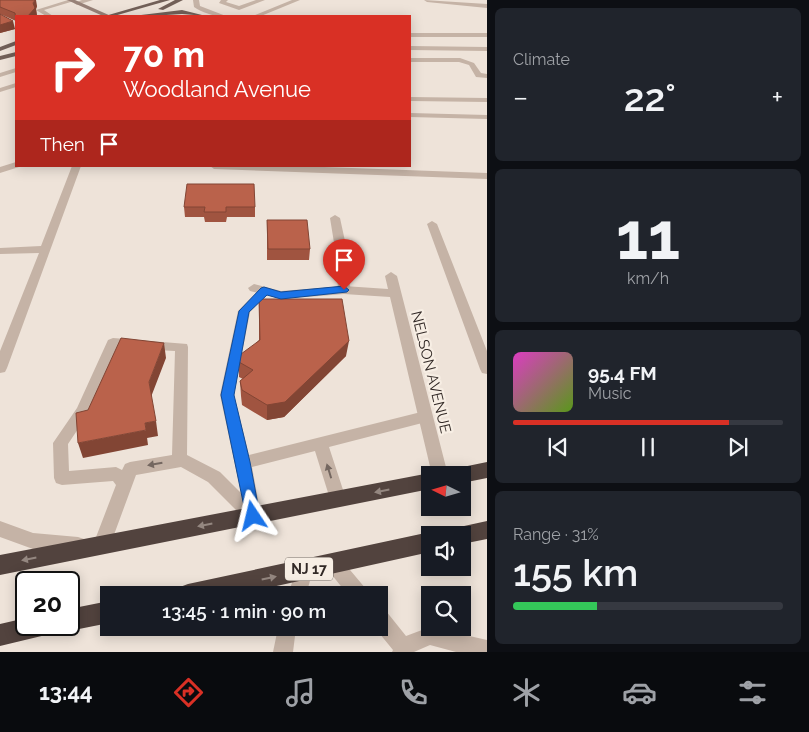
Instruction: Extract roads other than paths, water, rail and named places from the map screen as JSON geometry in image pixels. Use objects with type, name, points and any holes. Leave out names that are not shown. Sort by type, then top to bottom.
[{"type":"highway","points":[[471,473],[486,470]]},
{"type":"highway","points":[[0,565],[421,483]]},
{"type":"highway","points":[[471,533],[486,530]]},
{"type":"highway","name":"NJ 17","points":[[230,586],[421,544]]},
{"type":"highway","points":[[80,618],[100,614]]},
{"type":"highway","points":[[0,635],[15,632]]},
{"type":"main road","points":[[112,15],[167,0]]},
{"type":"main road","points":[[144,15],[180,0]]},
{"type":"main road","points":[[152,15],[182,12],[198,15]]},
{"type":"main road","points":[[0,44],[15,41]]},
{"type":"main road","points":[[0,49],[15,42]]},
{"type":"main road","points":[[0,58],[15,54]]},
{"type":"street","points":[[48,15],[40,10],[73,1],[90,0]]},
{"type":"street","points":[[196,0],[197,7],[220,15]]},
{"type":"street","points":[[225,0],[221,2],[239,8],[262,0]]},
{"type":"street","points":[[259,15],[297,0]]},
{"type":"street","points":[[427,0],[486,6]]},
{"type":"street","points":[[73,1],[106,15]]},
{"type":"street","points":[[274,1],[288,4]]},
{"type":"street","points":[[411,35],[486,35]]},
{"type":"street","points":[[411,48],[486,49]]},
{"type":"street","points":[[411,60],[460,60],[472,64],[479,75],[486,76]]},
{"type":"street","points":[[0,75],[15,70]]},
{"type":"street","points":[[0,90],[15,85]]},
{"type":"street","points":[[411,99],[486,100]]},
{"type":"street","points":[[411,115],[486,116]]},
{"type":"street","points":[[0,170],[15,165]]},
{"type":"street","points":[[0,368],[77,167]]},
{"type":"street","points":[[241,167],[486,176]]},
{"type":"street","points":[[335,218],[342,255],[344,290]]},
{"type":"street","points":[[432,224],[486,369]]},
{"type":"street","points":[[0,251],[45,249]]},
{"type":"street","name":"NELSON AVENUE","points":[[390,276],[438,466]]},
{"type":"street","points":[[253,516],[243,462],[227,395],[244,311],[259,289],[281,295],[344,290],[395,294]]},
{"type":"street","points":[[124,482],[116,474],[62,478],[60,442],[83,411],[113,343],[182,347],[179,460]]},
{"type":"street","points":[[243,462],[425,417]]},
{"type":"street","points":[[320,443],[338,499]]},
{"type":"street","points":[[0,529],[33,541],[99,546],[130,468],[179,460],[183,460],[214,477],[253,516]]},
{"type":"street","points":[[334,564],[352,586]]},
{"type":"street","points":[[300,586],[304,570]]},
{"type":"street","points":[[388,631],[402,650],[430,636],[486,650]]},
{"type":"street","points":[[283,652],[286,636]]}]
